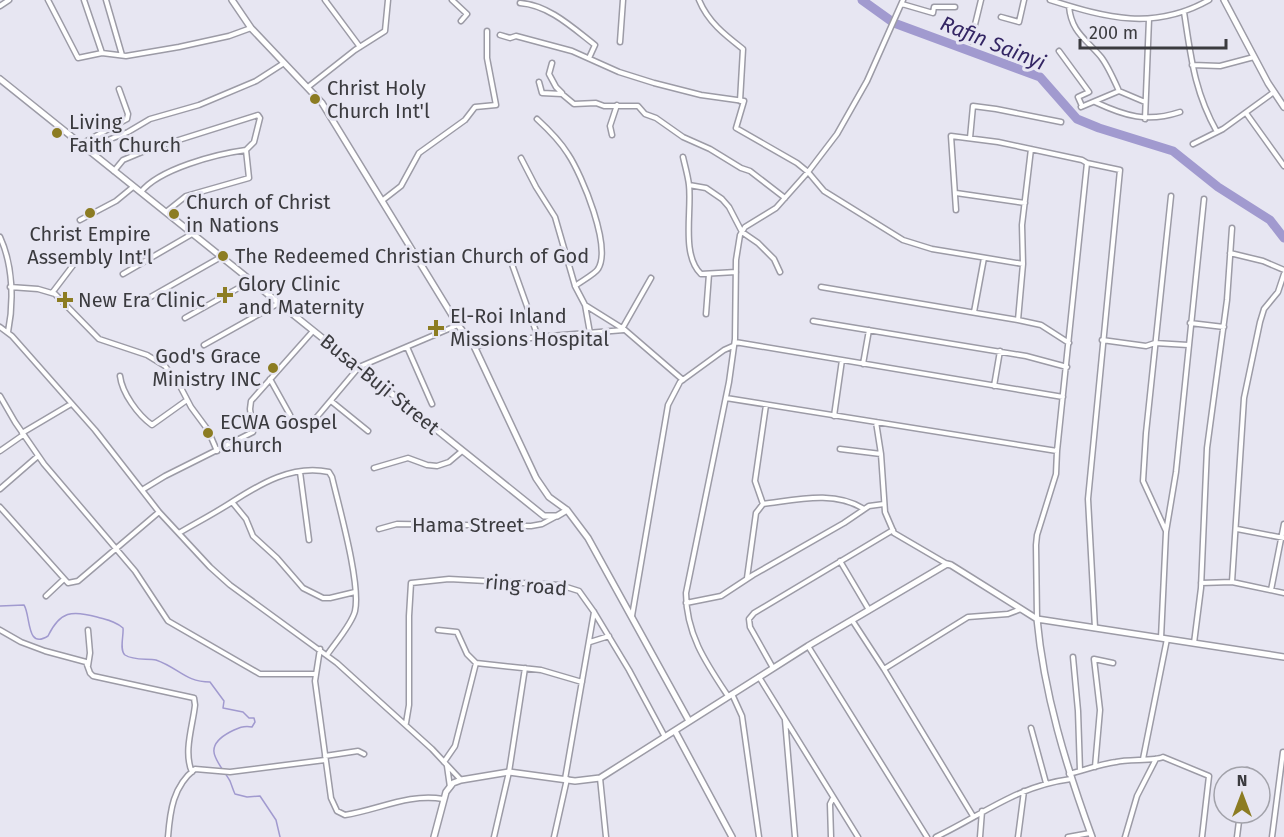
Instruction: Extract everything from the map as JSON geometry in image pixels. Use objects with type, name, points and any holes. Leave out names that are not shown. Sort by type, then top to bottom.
[{"type":"street","points":[[0,6],[9,0]]},
{"type":"street","points":[[48,0],[78,58],[102,53],[126,56],[179,47],[229,36],[251,28]]},
{"type":"street","points":[[84,0],[102,53]]},
{"type":"street","points":[[106,0],[122,55]]},
{"type":"street","points":[[232,0],[251,28],[322,102],[458,325],[474,346],[536,478],[549,497],[567,510],[588,538],[689,721]]},
{"type":"street","points":[[324,0],[360,47]]},
{"type":"street","points":[[308,87],[360,47],[385,32],[388,0]]},
{"type":"street","points":[[452,0],[467,14],[461,21]]},
{"type":"street","points":[[620,42],[622,0]]},
{"type":"street","points":[[699,0],[706,15],[721,32],[743,49],[740,100]]},
{"type":"street","points":[[971,41],[981,0]]},
{"type":"street","points":[[1001,17],[1020,22],[1024,0]]},
{"type":"street","points":[[1050,0],[1119,19],[1149,19],[1184,12],[1209,0]]},
{"type":"street","points":[[1224,0],[1284,107]]},
{"type":"street","points":[[520,3],[531,4],[556,16],[595,45],[589,58]]},
{"type":"street","points":[[759,837],[742,716],[730,695],[704,660],[686,611],[688,582],[726,398],[734,344],[736,272],[742,232],[754,220],[776,208],[837,134],[853,108],[902,4],[933,14],[934,7],[954,7]]},
{"type":"street","points":[[1069,6],[1073,26],[1103,59],[1119,91],[1145,102]]},
{"type":"street","points":[[1184,12],[1192,66],[1201,101],[1216,132]]},
{"type":"street","points":[[1145,119],[1149,19]]},
{"type":"street","points":[[383,200],[401,186],[419,153],[465,120],[475,107],[496,105],[487,58],[487,31]]},
{"type":"street","points":[[500,35],[510,38],[516,36],[572,51],[618,72],[654,83],[701,95],[744,101],[736,128],[797,163],[824,191],[903,240],[932,249],[1023,264]]},
{"type":"street","points":[[1059,51],[1089,92],[1078,98],[1081,107],[1119,91]]},
{"type":"street","points":[[1192,66],[1220,66],[1254,57]]},
{"type":"street","points":[[86,150],[128,132],[150,119],[199,105],[256,81],[285,63]]},
{"type":"street","points":[[552,63],[549,74],[556,87],[573,104],[638,106],[645,114],[656,118],[683,137],[750,171],[785,198]]},
{"type":"street","name":"Busa-Buji Street","points":[[0,79],[544,516],[557,516]]},
{"type":"street","points":[[538,82],[542,93],[562,94]]},
{"type":"street","points":[[80,144],[127,119],[128,114],[119,89]]},
{"type":"street","points":[[1193,144],[1246,113],[1274,92]]},
{"type":"street","points":[[1095,102],[1115,111],[1145,119],[1180,112]]},
{"type":"street","points":[[612,135],[610,129],[616,105]]},
{"type":"street","points":[[970,138],[972,106],[1061,122]]},
{"type":"street","points":[[1246,113],[1284,166]]},
{"type":"street","points":[[114,171],[123,160],[147,150],[258,115],[260,118],[254,142],[246,150],[229,152],[171,171],[148,183],[141,193]]},
{"type":"street","points":[[537,119],[558,139],[574,164],[599,233],[601,258],[598,268],[575,286]]},
{"type":"street","points":[[956,210],[951,136],[1030,149],[1119,170],[1088,499],[1095,628]]},
{"type":"street","points":[[1018,320],[1023,264],[1022,225],[1030,149]]},
{"type":"street","points":[[165,212],[186,196],[249,178],[246,150]]},
{"type":"street","points":[[683,157],[689,185],[690,248],[694,266],[698,272],[709,274],[736,272]]},
{"type":"street","points":[[521,158],[555,217],[575,286],[585,305],[590,333]]},
{"type":"street","points":[[1068,837],[1091,835],[1070,776],[1045,680],[1037,619],[1037,535],[1054,482],[1087,163]]},
{"type":"street","points":[[689,185],[706,188],[722,199],[729,207],[742,232],[758,243],[774,259],[780,272]]},
{"type":"street","points":[[80,220],[116,201],[133,187]]},
{"type":"street","points":[[956,193],[1025,203]]},
{"type":"street","points":[[1166,532],[1143,481],[1171,196]]},
{"type":"street","points":[[1143,759],[1164,639],[1166,532],[1176,472],[1203,199]]},
{"type":"street","points":[[1194,644],[1202,583],[1207,448],[1224,327],[1232,228]]},
{"type":"street","points":[[123,274],[192,234]]},
{"type":"street","points":[[0,237],[6,253],[10,287],[12,311],[8,332]]},
{"type":"street","points":[[508,253],[538,337]]},
{"type":"street","points":[[1230,253],[1263,261],[1284,272],[1278,292],[1264,309],[1244,398],[1232,582]]},
{"type":"street","points":[[147,299],[221,257]]},
{"type":"street","points":[[974,312],[984,258]]},
{"type":"street","points":[[52,293],[74,264]]},
{"type":"street","points":[[706,314],[709,274]]},
{"type":"street","points":[[624,329],[651,278]]},
{"type":"street","points":[[185,318],[250,280]]},
{"type":"street","points":[[10,287],[38,289],[52,293],[62,299],[99,339],[147,355],[165,366],[208,430],[217,451]]},
{"type":"street","points":[[821,287],[1041,325],[1069,343]]},
{"type":"street","points":[[204,345],[279,303]]},
{"type":"street","points":[[585,305],[624,329],[683,380]]},
{"type":"street","points":[[813,321],[1000,351],[1067,367]]},
{"type":"street","points":[[1190,323],[1224,327]]},
{"type":"street","points":[[316,418],[359,367],[458,325]]},
{"type":"street","points":[[0,327],[8,332],[95,430],[159,512],[219,576],[320,649],[405,723],[461,780]]},
{"type":"street","points":[[474,346],[624,329]]},
{"type":"street","points":[[863,364],[870,330]]},
{"type":"street","points":[[142,490],[253,432],[251,401],[313,331]]},
{"type":"street","points":[[1102,340],[1146,346],[1155,343],[1188,345]]},
{"type":"street","points":[[632,618],[668,405],[683,380],[734,344],[1063,397]]},
{"type":"street","points":[[407,347],[432,405]]},
{"type":"street","points":[[994,386],[1000,351]]},
{"type":"street","points":[[834,416],[842,360]]},
{"type":"street","points":[[120,376],[123,388],[152,425],[187,400]]},
{"type":"street","points":[[270,379],[290,415]]},
{"type":"street","points":[[0,396],[38,456],[116,548],[146,586],[163,615],[172,624],[260,674],[315,674]]},
{"type":"street","points":[[726,398],[1057,451]]},
{"type":"street","points":[[330,400],[368,431]]},
{"type":"street","points":[[0,451],[71,405]]},
{"type":"street","points":[[763,504],[755,481],[766,405]]},
{"type":"street","points":[[876,422],[885,512],[894,533],[951,565],[1037,619],[1284,657]]},
{"type":"street","points":[[840,449],[881,454]]},
{"type":"street","points":[[374,468],[408,458],[437,466],[449,462],[463,450]]},
{"type":"street","points":[[0,489],[38,456]]},
{"type":"street","points":[[300,472],[309,540]]},
{"type":"street","points":[[179,533],[271,479],[300,472],[329,472],[332,477],[355,592],[354,614],[327,655]]},
{"type":"street","points":[[747,579],[756,513],[763,504],[823,497],[849,501],[864,509]]},
{"type":"street","points":[[232,502],[246,519],[256,539],[277,558],[303,588],[323,598],[355,592]]},
{"type":"street","points":[[686,603],[721,596],[869,506],[884,504]]},
{"type":"street","points":[[0,507],[68,583],[78,581],[159,512]]},
{"type":"street","points":[[557,516],[567,510]]},
{"type":"street","name":"Hama Street","points":[[379,529],[397,524],[531,526],[542,524],[557,516]]},
{"type":"street","points":[[1271,591],[1284,524]]},
{"type":"street","points":[[1237,529],[1283,538]]},
{"type":"street","points":[[773,669],[750,627],[749,619],[754,613],[893,530]]},
{"type":"street","points":[[840,561],[869,610]]},
{"type":"street","points":[[434,837],[443,799],[450,787],[461,780],[508,772],[586,781],[600,778],[808,646],[946,564]]},
{"type":"street","points":[[46,596],[64,579]]},
{"type":"street","name":"ring road","points":[[405,723],[409,705],[411,583],[449,579],[560,585],[579,591],[609,636],[666,737]]},
{"type":"street","points":[[1202,583],[1232,582],[1284,594]]},
{"type":"street","points":[[884,669],[968,617],[1008,614],[1023,609]]},
{"type":"street","points":[[554,837],[594,612]]},
{"type":"street","points":[[852,620],[973,816]]},
{"type":"street","points":[[0,630],[21,642],[45,651],[86,662],[93,676],[194,698],[195,708],[189,752],[189,765],[192,771]]},
{"type":"street","points":[[88,630],[90,653],[88,667]]},
{"type":"street","points":[[438,630],[457,632],[467,654],[476,663],[541,670],[582,682]]},
{"type":"street","points":[[590,642],[609,636]]},
{"type":"street","points":[[808,646],[927,837]]},
{"type":"street","points":[[320,649],[315,674],[331,798],[337,811],[349,814],[411,798],[443,799]]},
{"type":"street","points":[[1073,657],[1080,771]]},
{"type":"street","points":[[1095,767],[1100,710],[1094,659],[1113,663]]},
{"type":"street","points":[[450,787],[445,764],[455,746],[476,663]]},
{"type":"street","points":[[494,837],[508,772],[525,668]]},
{"type":"street","points":[[759,677],[858,837]]},
{"type":"street","points":[[785,720],[795,837]]},
{"type":"street","points":[[1031,728],[1046,783]]},
{"type":"street","points":[[675,731],[732,837]]},
{"type":"street","points":[[168,837],[177,789],[192,771],[198,769],[230,772],[358,752],[364,754]]},
{"type":"street","points":[[1272,837],[1283,752]]},
{"type":"street","points":[[936,837],[947,834],[973,816],[1024,791],[1080,771],[1114,762],[1163,757],[1209,776],[1202,837]]},
{"type":"street","points":[[1125,837],[1137,796],[1156,759]]},
{"type":"street","points":[[600,778],[606,837]]},
{"type":"street","points":[[1018,837],[1024,791]]},
{"type":"street","points":[[831,837],[830,804],[833,798]]},
{"type":"street","points":[[980,837],[982,812]]},
{"type":"waterway","name":"Rafin Sainyi","points":[[862,0],[894,23],[1040,77],[1077,119],[1173,151],[1218,187],[1270,220],[1284,238]]},
{"type":"waterway","points":[[0,606],[24,605],[30,630],[36,639],[48,636],[57,622],[68,614],[88,615],[114,622],[123,628],[122,646],[125,655],[156,660],[194,680],[210,682],[224,701],[223,708],[243,712],[249,718],[254,718],[255,722],[252,727],[238,728],[221,738],[216,744],[215,755],[235,794],[247,797],[260,796],[276,820],[280,837]]},
{"type":"place","name":"Christ Holy Church Int'l","points":[[315,99]]},
{"type":"place","name":"Living Faith Church","points":[[57,133]]},
{"type":"place","name":"Christ Empire Assembly Int'l","points":[[90,213]]},
{"type":"place","name":"Church of Christ in Nations","points":[[174,214]]},
{"type":"place","name":"The Redeemed Christian Church of God","points":[[223,256]]},
{"type":"place","name":"Glory Clinic and Maternity","points":[[225,295]]},
{"type":"place","name":"New Era Clinic","points":[[65,300]]},
{"type":"place","name":"El-Roi Inland Missions Hospital","points":[[436,328]]},
{"type":"place","name":"God's Grace Ministry INC","points":[[273,368]]},
{"type":"place","name":"ECWA Gospel Church","points":[[208,433]]}]
